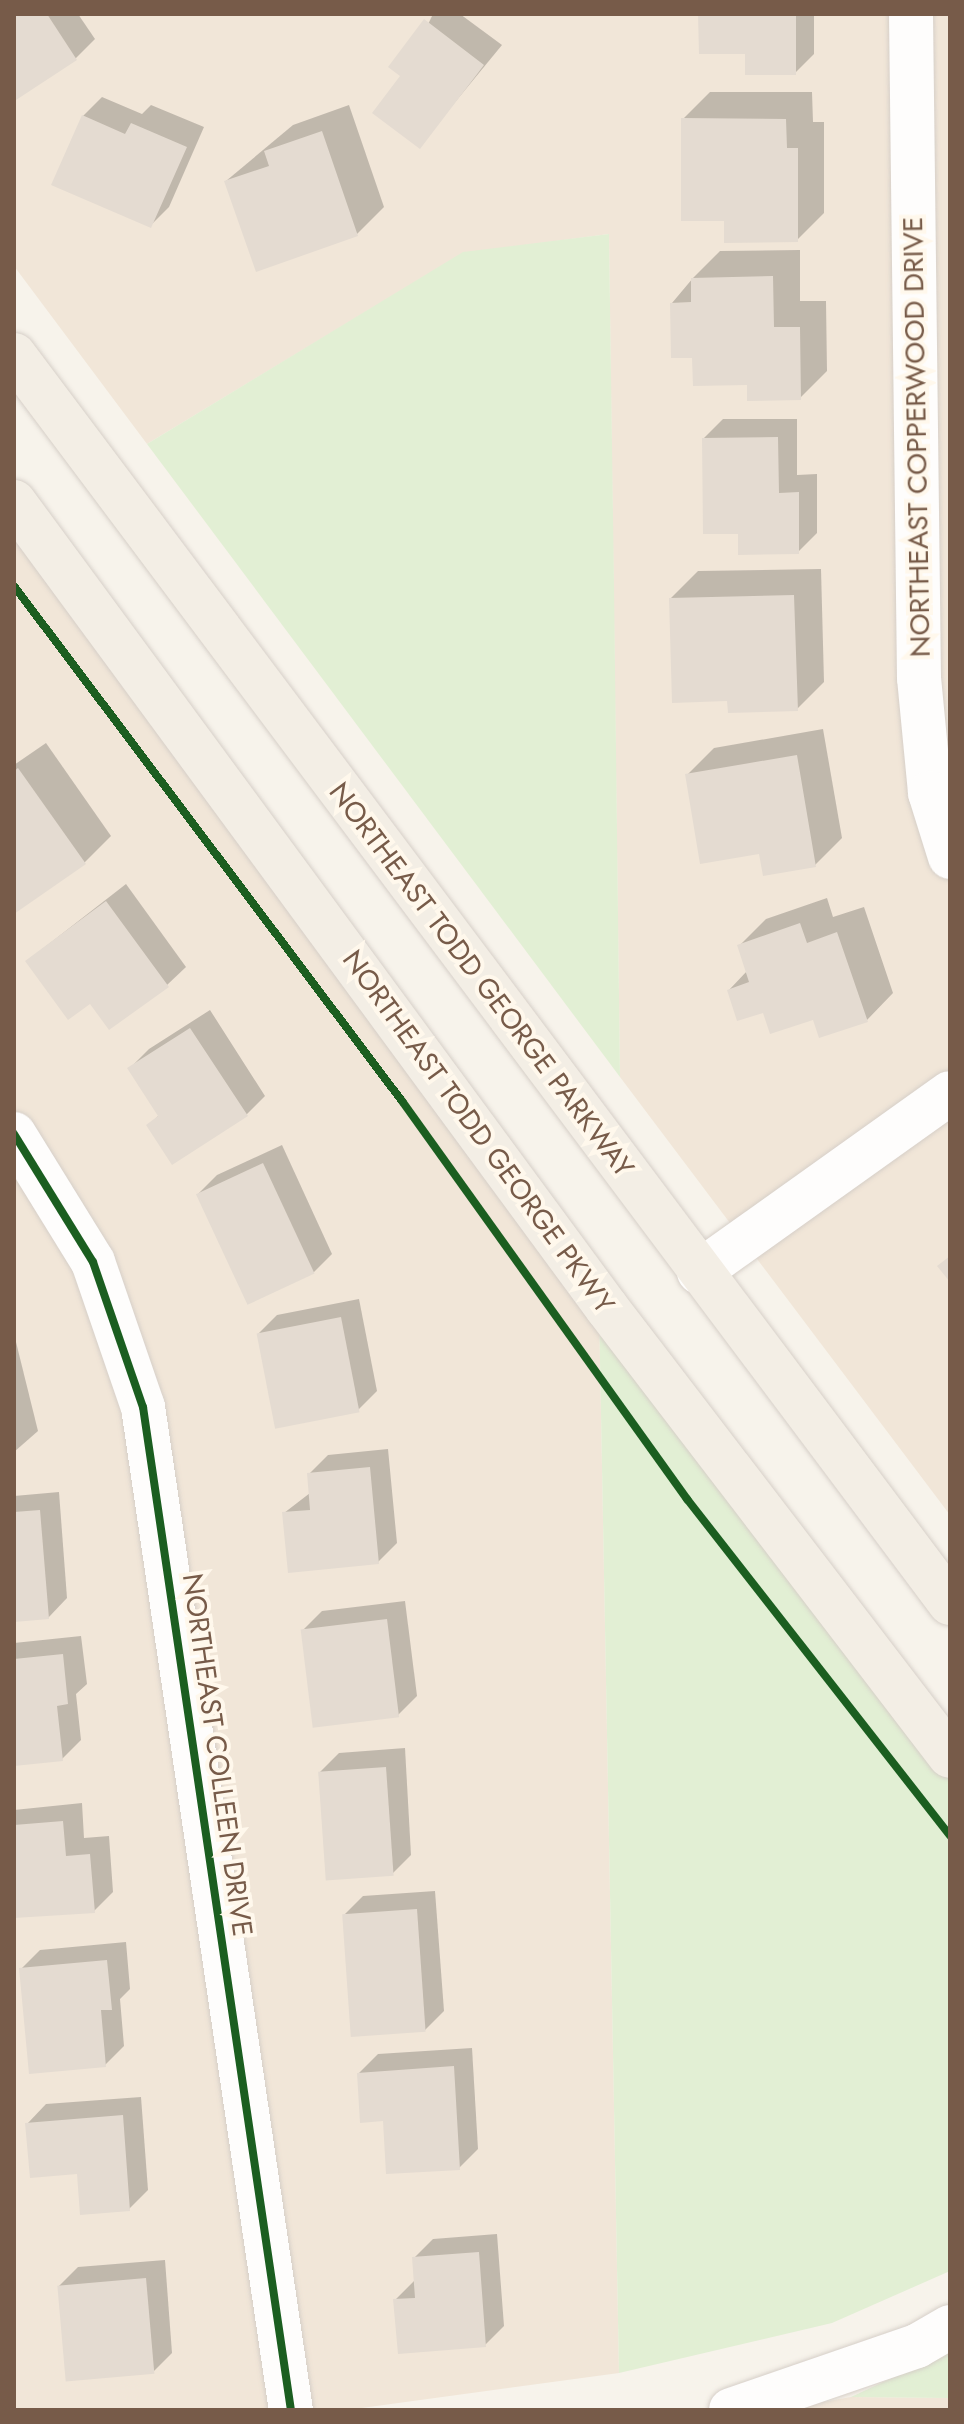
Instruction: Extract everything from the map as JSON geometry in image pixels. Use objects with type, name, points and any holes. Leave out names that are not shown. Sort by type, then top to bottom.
[{"type":"main road","name":"NORTHEAST TODD GEORGE PARKWAY","points":[[14,355],[950,1603]]},
{"type":"main road","name":"NORTHEAST TODD GEORGE PKWY","points":[[14,502],[607,1308],[950,1756]]},
{"type":"street","name":"NORTHEAST COPPERWOOD DRIVE","points":[[911,14],[919,678],[930,793],[950,857]]},
{"type":"street","points":[[699,1272],[950,1093]]},
{"type":"street","name":"NORTHEAST COLLEEN DRIVE","points":[[14,1134],[93,1262],[143,1407],[291,2410]]},
{"type":"street","points":[[731,2410],[917,2346],[950,2327]]},
{"type":"shaded area","points":[[14,14],[950,14],[950,1515],[620,1077],[609,234],[463,253],[147,444],[14,266]]},
{"type":"shaded area","points":[[14,516],[599,1307],[619,2373],[347,2410],[14,2410]]},
{"type":"shaded area","points":[[851,2397],[950,2398],[950,2410],[779,2410]]},
{"type":"green space","points":[[609,234],[620,1077],[147,444],[463,252]]},
{"type":"green space","points":[[599,1307],[950,1769],[950,2271],[832,2323],[619,2373]]},
{"type":"green space","points":[[950,2351],[950,2398],[851,2397]]},
{"type":"building","points":[[14,14],[47,14],[77,60],[16,100]]},
{"type":"building","points":[[698,14],[796,14],[796,75],[745,75],[745,54],[699,54]]},
{"type":"building","points":[[424,19],[484,65],[420,149],[372,113],[400,76],[388,67]]},
{"type":"building","points":[[82,115],[125,134],[131,123],[187,147],[151,228],[51,185]]},
{"type":"building","points":[[681,118],[786,119],[787,148],[798,148],[798,242],[724,243],[724,221],[681,221]]},
{"type":"building","points":[[322,131],[358,236],[256,272],[224,181],[269,166],[264,151]]},
{"type":"building","points":[[773,276],[774,327],[800,327],[801,400],[747,401],[747,385],[693,386],[692,358],[671,358],[670,303],[691,302],[691,278]]},
{"type":"building","points":[[778,437],[779,493],[799,492],[799,554],[738,555],[738,534],[703,534],[702,438]]},
{"type":"building","points":[[794,595],[798,711],[728,713],[727,701],[672,703],[669,598]]},
{"type":"building","points":[[797,755],[816,867],[763,876],[759,854],[700,864],[685,774]]},
{"type":"building","points":[[18,768],[86,864],[14,914],[14,771]]},
{"type":"building","points":[[106,901],[169,987],[109,1030],[90,1004],[68,1020],[25,961]]},
{"type":"building","points":[[800,923],[807,943],[837,932],[868,1022],[819,1038],[813,1020],[770,1034],[763,1013],[737,1021],[727,990],[749,982],[737,945]]},
{"type":"building","points":[[190,1028],[248,1116],[172,1165],[146,1125],[158,1116],[127,1068]]},
{"type":"building","points":[[263,1163],[315,1274],[247,1305],[196,1194]]},
{"type":"building","points":[[950,1256],[950,1282],[937,1266]]},
{"type":"building","points":[[341,1317],[360,1412],[275,1429],[257,1333]]},
{"type":"building","points":[[370,1467],[379,1564],[288,1573],[282,1512],[310,1510],[307,1473]]},
{"type":"building","points":[[40,1510],[49,1619],[14,1622],[14,1512]]},
{"type":"building","points":[[387,1619],[399,1717],[313,1728],[301,1630]]},
{"type":"building","points":[[63,1654],[68,1704],[57,1706],[63,1761],[14,1766],[14,1659]]},
{"type":"building","points":[[386,1767],[394,1876],[326,1880],[318,1772]]},
{"type":"building","points":[[63,1821],[66,1856],[90,1854],[95,1913],[14,1918],[14,1825]]},
{"type":"building","points":[[417,1909],[426,2032],[351,2037],[342,1914]]},
{"type":"building","points":[[107,1960],[112,2010],[101,2010],[106,2067],[29,2074],[19,1968]]},
{"type":"building","points":[[454,2066],[460,2170],[386,2174],[383,2121],[360,2123],[357,2073]]},
{"type":"building","points":[[123,2115],[130,2211],[80,2215],[77,2174],[30,2178],[25,2123]]},
{"type":"building","points":[[479,2252],[486,2347],[398,2354],[393,2299],[415,2298],[412,2257]]},
{"type":"building","points":[[146,2278],[154,2374],[66,2381],[57,2286]]},
{"type":"cycle path","points":[[14,586],[402,1101],[687,1499],[950,1836]]},
{"type":"cycle path","points":[[14,1134],[93,1262],[143,1407],[291,2410]]}]
